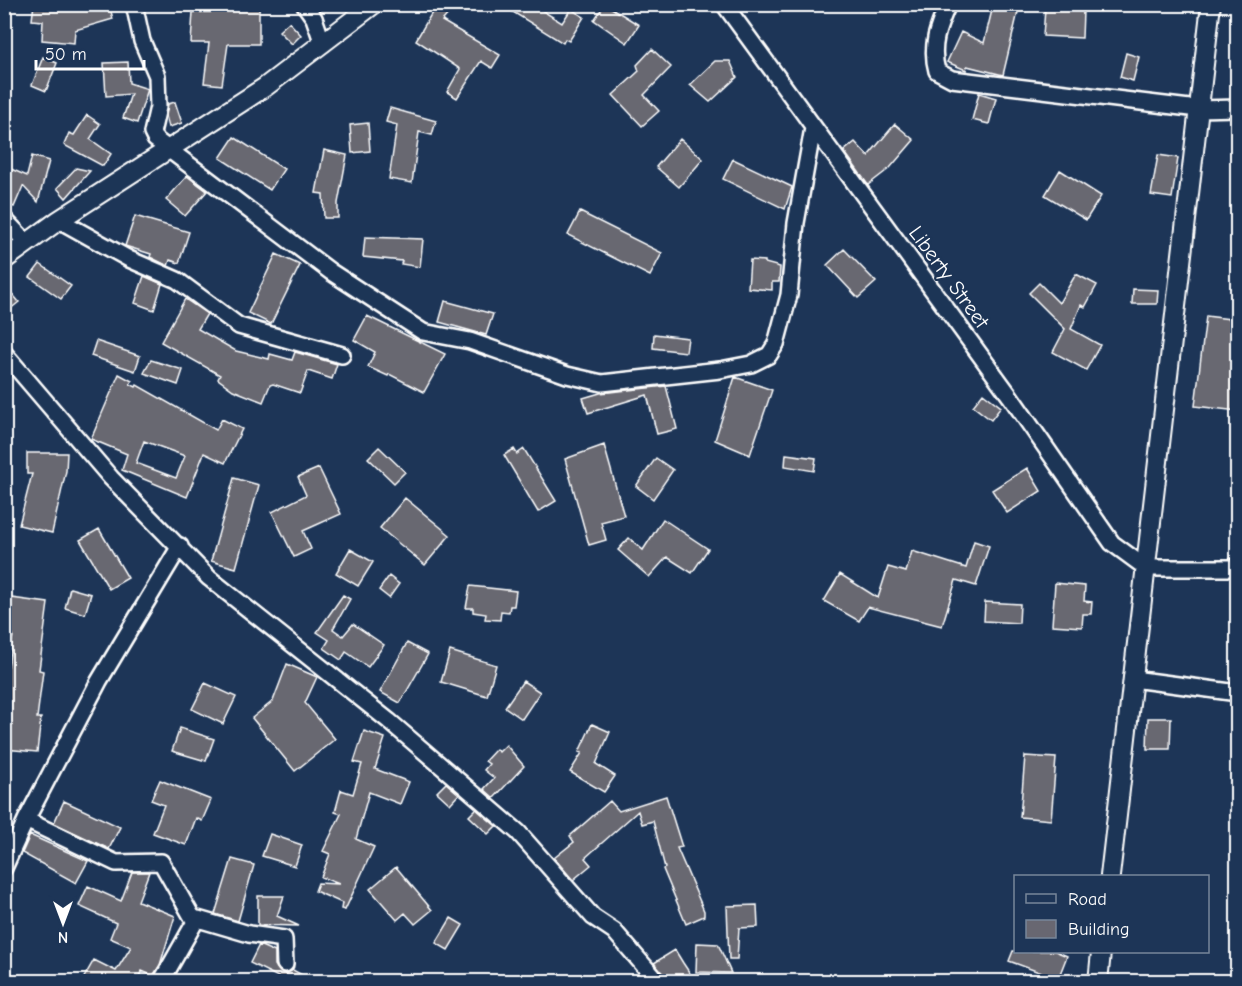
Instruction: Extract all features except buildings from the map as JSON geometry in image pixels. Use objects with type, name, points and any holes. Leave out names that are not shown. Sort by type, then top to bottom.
[{"type":"main road","points":[[4,260],[59,220],[265,87],[374,4]]},
{"type":"main road","points":[[1110,875],[1210,4]]},
{"type":"main road","points":[[1098,981],[1101,953]]},
{"type":"street","points":[[134,4],[142,41],[157,76],[158,107],[152,133],[154,140],[331,272],[423,332],[470,341],[567,375],[602,383],[720,370],[750,364],[769,355],[776,344],[789,295],[796,223],[813,128]]},
{"type":"street","points":[[304,4],[315,18],[323,44]]},
{"type":"street","name":"Liberty Street","points":[[724,4],[1010,396],[1112,543],[1146,568]]},
{"type":"street","points":[[948,4],[936,32],[934,59],[937,71],[952,79],[1198,109],[1238,108]]},
{"type":"street","points":[[4,219],[27,243]]},
{"type":"street","points":[[59,220],[129,259],[177,280],[239,326],[342,355]]},
{"type":"street","points":[[4,353],[111,478],[209,578],[389,721],[518,832],[593,917],[614,932],[658,981]]},
{"type":"street","points":[[4,868],[26,820],[99,681],[180,546]]},
{"type":"street","points":[[1146,568],[1238,568]]},
{"type":"street","points":[[1133,680],[1238,693]]},
{"type":"street","points":[[26,820],[116,863],[161,862],[195,922]]},
{"type":"street","points":[[161,981],[198,919],[249,934],[284,939],[285,964]]}]
